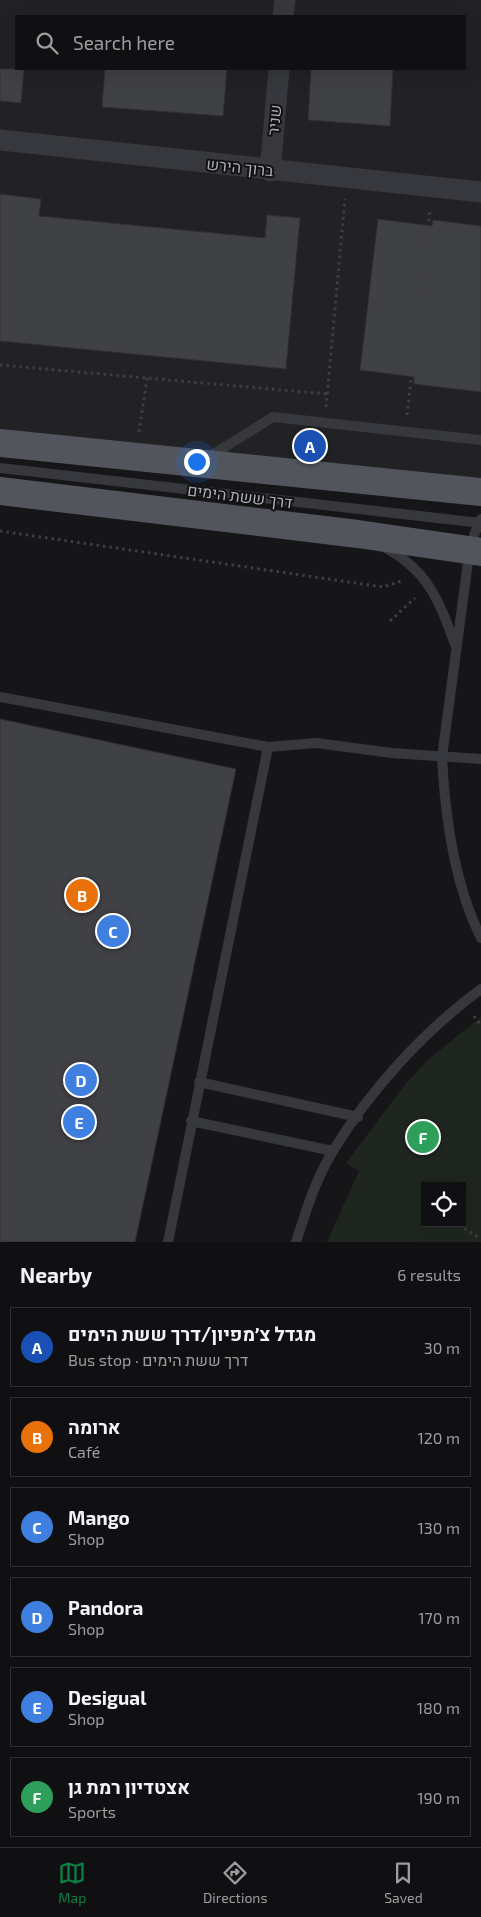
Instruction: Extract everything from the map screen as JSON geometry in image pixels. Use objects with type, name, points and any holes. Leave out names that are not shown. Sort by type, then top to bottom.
[{"type":"main road","name":"דרך ששת הימים","points":[[0,443],[481,492]]},
{"type":"main road","name":"דרך ששת הימים","points":[[0,491],[358,534],[476,551]]},
{"type":"street","points":[[284,15],[285,0]]},
{"type":"street","name":"שניר","points":[[270,171],[279,70]]},
{"type":"street","name":"ברוך הירש","points":[[0,140],[270,171],[481,192]]},
{"type":"lane","points":[[196,464],[273,417],[481,440]]},
{"type":"lane","name":"דרך ששת הימים","points":[[0,468],[480,522]]},
{"type":"lane","points":[[480,522],[457,649],[442,757],[443,780],[455,858],[464,893],[481,938]]},
{"type":"lane","points":[[358,534],[400,556],[422,574],[439,600],[457,649]]},
{"type":"lane","points":[[0,697],[268,747],[316,743],[481,760]]},
{"type":"lane","points":[[168,1242],[268,747]]},
{"type":"lane","points":[[296,1242],[310,1201],[333,1152],[358,1116],[407,1055],[438,1023],[481,989]]},
{"type":"lane","points":[[199,1082],[358,1116]]},
{"type":"lane","points":[[191,1121],[333,1152]]},
{"type":"path","points":[[325,422],[347,178]]},
{"type":"path","points":[[409,396],[433,186]]},
{"type":"path","points":[[0,365],[327,394]]},
{"type":"path","points":[[135,458],[147,378]]},
{"type":"path","points":[[0,531],[383,587],[422,574]]},
{"type":"path","points":[[463,1227],[481,1239]]},
{"type":"shaded area","points":[[0,0],[481,0],[481,485],[0,430]]},
{"type":"shaded area","points":[[481,1017],[481,1242],[327,1242],[359,1171],[346,1163],[407,1082],[429,1059]]},
{"type":"building","points":[[0,69],[24,70],[21,103],[0,101]]},
{"type":"building","points":[[105,70],[227,70],[223,116],[102,107]]},
{"type":"building","points":[[311,70],[393,70],[390,126],[308,120]]},
{"type":"building","points":[[0,194],[41,199],[39,216],[265,238],[267,215],[300,218],[286,369],[0,341]]},
{"type":"building","points":[[378,219],[432,226],[433,220],[481,226],[481,392],[414,384],[414,377],[360,370]]},
{"type":"building","points":[[0,719],[236,769],[135,1242],[0,1242]]},
{"type":"place","name":"מגדל צ׳מפיון/דרך ששת הימים","points":[[310,446]]},
{"type":"place","name":"ארומה","points":[[82,895]]},
{"type":"place","name":"Mango","points":[[113,931]]},
{"type":"place","name":"Pandora","points":[[81,1080]]},
{"type":"place","name":"Desigual","points":[[79,1122]]},
{"type":"place","name":"אצטדיון רמת גן","points":[[423,1137]]}]
